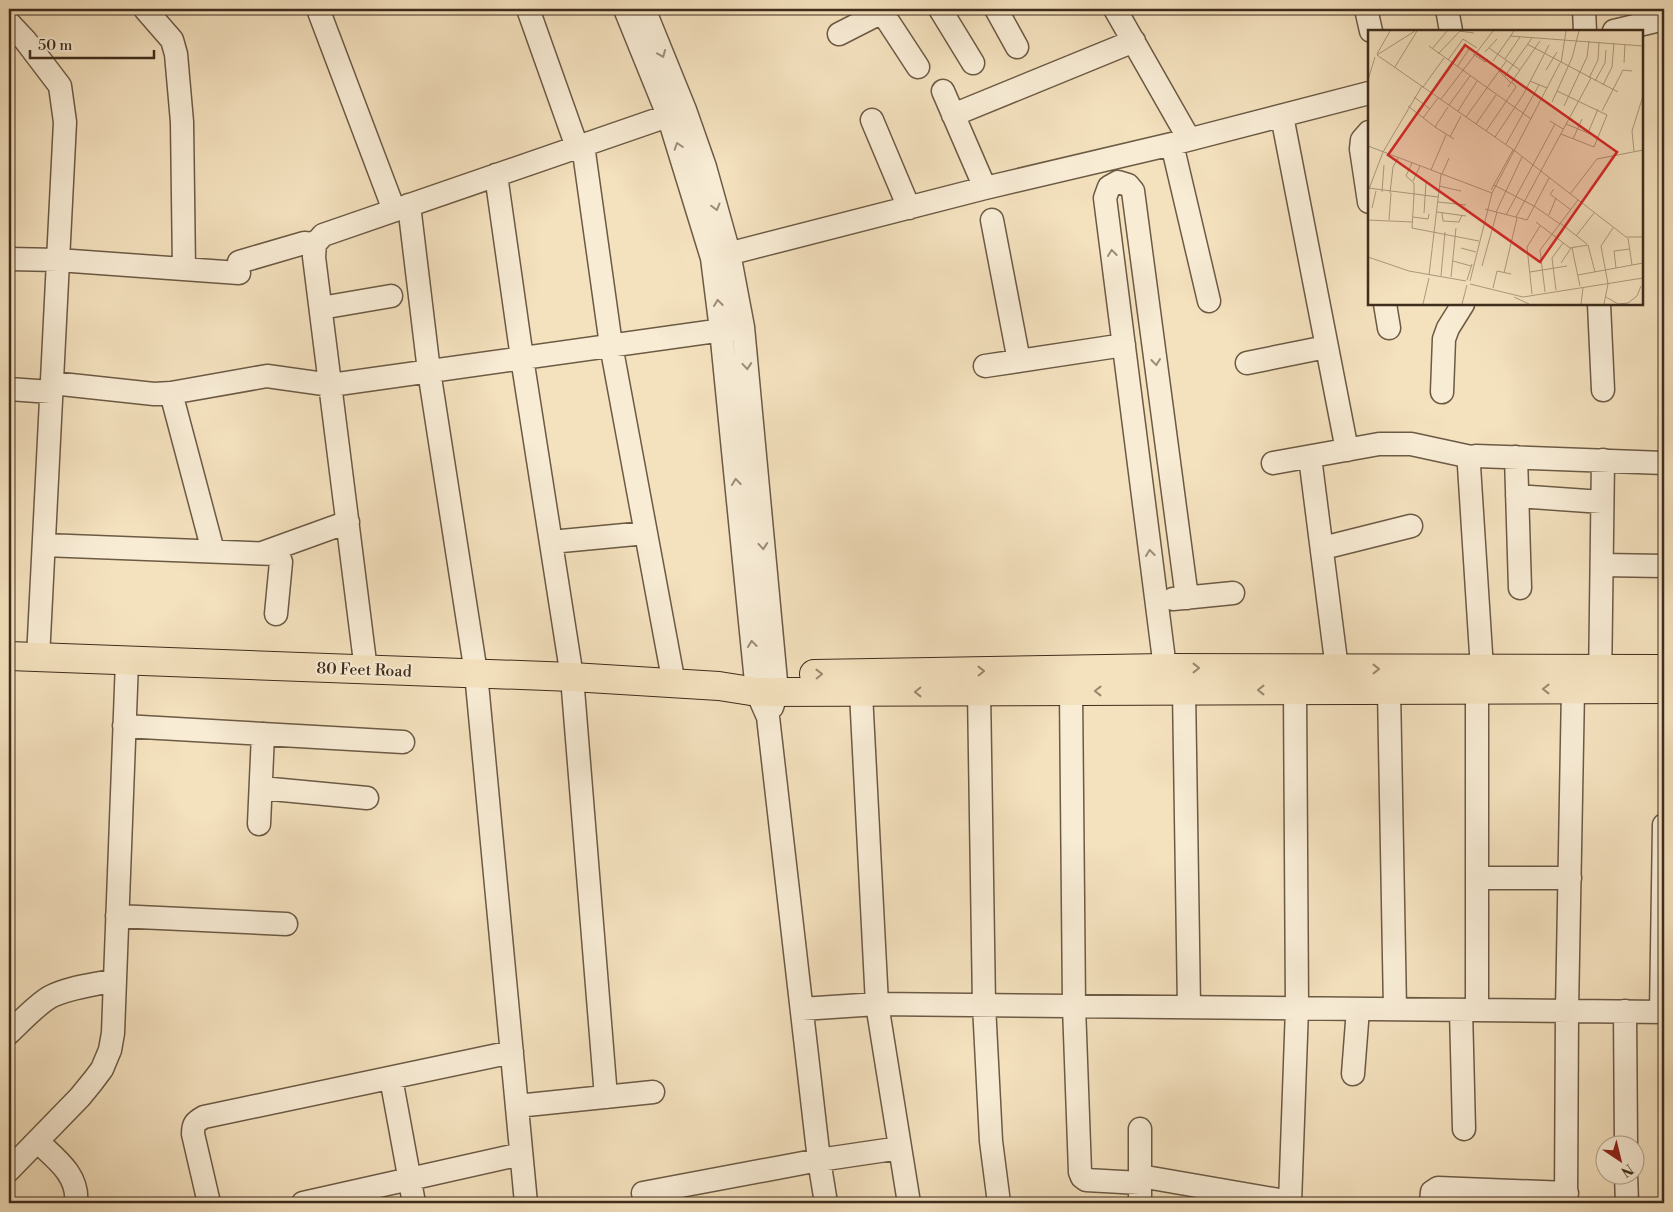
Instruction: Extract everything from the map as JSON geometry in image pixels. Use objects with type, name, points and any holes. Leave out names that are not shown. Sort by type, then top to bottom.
[{"type":"main road","name":"80 Feet Road","points":[[9,656],[572,677],[719,686],[766,691]]},
{"type":"main road","points":[[766,691],[1165,668],[1337,669],[1480,679],[1591,682],[1664,688]]},
{"type":"main road","points":[[1591,682],[1664,669]]},
{"type":"main road","points":[[766,691],[861,693],[1389,690],[1480,679]]},
{"type":"street","points":[[145,9],[172,40],[176,54],[182,122],[184,269]]},
{"type":"street","points":[[318,9],[401,207],[429,371],[476,674],[526,1203]]},
{"type":"street","points":[[528,9],[580,146],[611,345],[674,684]]},
{"type":"street","points":[[624,9],[705,167],[721,255],[732,328],[766,691],[819,1160],[826,1203]]},
{"type":"street","points":[[644,9],[676,113]]},
{"type":"street","points":[[940,9],[973,63]]},
{"type":"street","points":[[996,9],[1017,46]]},
{"type":"street","points":[[1115,9],[1134,41],[1181,141],[1209,301]]},
{"type":"street","points":[[1366,9],[1371,30]]},
{"type":"street","points":[[1447,9],[1451,30]]},
{"type":"street","points":[[1584,9],[1585,30]]},
{"type":"street","points":[[840,34],[885,10],[918,67]]},
{"type":"street","points":[[1618,30],[1664,19]]},
{"type":"street","points":[[9,23],[25,40],[60,86],[65,122],[38,658]]},
{"type":"street","points":[[953,115],[1134,41]]},
{"type":"street","points":[[943,91],[985,188]]},
{"type":"street","points":[[721,255],[1368,93]]},
{"type":"street","points":[[366,670],[332,385],[314,257],[315,244],[323,234],[676,113]]},
{"type":"street","points":[[1282,116],[1346,450]]},
{"type":"street","points":[[872,120],[908,208]]},
{"type":"street","points":[[1368,133],[1362,140],[1361,149],[1368,195]]},
{"type":"street","points":[[1104,160],[1109,187],[1105,198],[1165,668]]},
{"type":"street","points":[[496,174],[522,358],[572,677],[606,1097]]},
{"type":"street","points":[[1109,187],[1118,182],[1128,185],[1133,191],[1187,598]]},
{"type":"street","points":[[992,220],[1019,361]]},
{"type":"street","points":[[9,259],[58,260],[184,269],[239,268],[304,243],[315,244]]},
{"type":"street","points":[[1117,292],[1146,288]]},
{"type":"street","points":[[321,308],[391,296]]},
{"type":"street","points":[[1385,305],[1389,328]]},
{"type":"street","points":[[1442,392],[1444,339],[1461,305]]},
{"type":"street","points":[[1599,305],[1604,390]]},
{"type":"street","points":[[9,389],[52,387],[171,394],[267,376],[332,385],[732,328]]},
{"type":"street","points":[[985,366],[1019,361],[1152,331]]},
{"type":"street","points":[[1247,362],[1326,347]]},
{"type":"street","points":[[1130,392],[1159,388]]},
{"type":"street","points":[[171,394],[213,551]]},
{"type":"street","points":[[1273,463],[1379,444],[1411,444],[1471,457],[1664,463]]},
{"type":"street","points":[[1310,456],[1337,669]]},
{"type":"street","points":[[1464,1129],[1477,878],[1480,679],[1469,466],[1471,457]]},
{"type":"street","points":[[1516,457],[1520,588]]},
{"type":"street","points":[[1431,1203],[1432,1192],[1438,1188],[1566,1198],[1570,878],[1602,565],[1603,460]]},
{"type":"street","points":[[1517,496],[1602,502]]},
{"type":"street","points":[[262,552],[348,522]]},
{"type":"street","points":[[1147,527],[1177,524]]},
{"type":"street","points":[[1322,548],[1411,526]]},
{"type":"street","points":[[551,542],[646,533]]},
{"type":"street","points":[[44,545],[276,554],[280,557],[281,562],[276,614]]},
{"type":"street","points":[[1602,565],[1664,566]]},
{"type":"street","points":[[1157,601],[1233,593]]},
{"type":"street","points":[[9,1170],[80,1097],[102,1069],[110,1050],[113,1033],[127,661]]},
{"type":"street","points":[[1184,690],[1189,1007]]},
{"type":"street","points":[[1071,691],[1074,1006],[1080,1172],[1082,1177],[1086,1180],[1140,1187],[1290,1203],[1297,1008],[1295,690]]},
{"type":"street","points":[[1389,690],[1394,1009]]},
{"type":"street","points":[[979,691],[984,1005],[990,1141],[999,1203]]},
{"type":"street","points":[[861,693],[877,1004],[908,1203]]},
{"type":"street","points":[[124,726],[403,742]]},
{"type":"street","points":[[259,824],[263,734]]},
{"type":"street","points":[[261,788],[367,798]]},
{"type":"street","points":[[802,1009],[877,1004],[1663,1012],[1664,825]]},
{"type":"street","points":[[1477,878],[1570,878]]},
{"type":"street","points":[[117,916],[286,924]]},
{"type":"street","points":[[9,1034],[50,997],[62,992],[115,980]]},
{"type":"street","points":[[1353,1074],[1358,1008]]},
{"type":"street","points":[[1625,1011],[1626,1134]]},
{"type":"street","points":[[209,1203],[193,1134],[193,1126],[196,1121],[204,1117],[512,1052]]},
{"type":"street","points":[[391,1078],[414,1203]]},
{"type":"street","points":[[517,1106],[653,1092]]},
{"type":"street","points":[[1140,1129],[1140,1187]]},
{"type":"street","points":[[37,1141],[68,1171],[74,1180],[77,1194],[76,1203]]},
{"type":"street","points":[[643,1193],[819,1160],[900,1148]]},
{"type":"street","points":[[310,1202],[521,1154]]},
{"type":"street","points":[[1626,1184],[1627,1203]]}]
